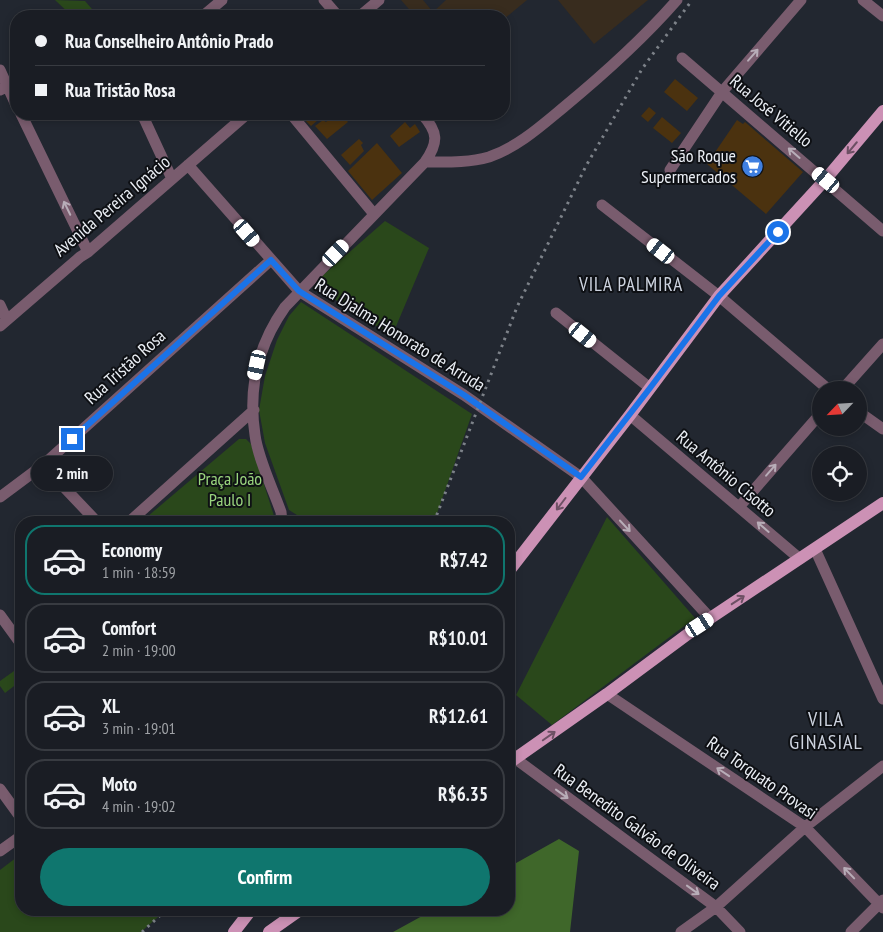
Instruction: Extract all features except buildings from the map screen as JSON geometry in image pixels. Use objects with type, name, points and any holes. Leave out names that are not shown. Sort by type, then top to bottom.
[{"type":"main road","points":[[515,564],[719,296],[826,180],[883,111]]},
{"type":"main road","points":[[515,756],[607,694],[710,618],[883,503]]},
{"type":"main road","points":[[235,931],[246,916]]},
{"type":"main road","points":[[269,932],[292,916]]},
{"type":"street","points":[[210,10],[222,0]]},
{"type":"street","points":[[324,0],[333,10]]},
{"type":"street","points":[[367,10],[379,0]]},
{"type":"street","points":[[425,162],[465,161],[490,156],[527,137],[594,82],[661,19],[678,0]]},
{"type":"street","points":[[670,170],[722,92],[801,0]]},
{"type":"street","points":[[863,0],[883,16]]},
{"type":"street","name":"Rua José Vitiello","points":[[682,58],[883,231]]},
{"type":"street","points":[[0,70],[8,86]]},
{"type":"street","points":[[24,120],[88,252]]},
{"type":"street","points":[[145,120],[172,179]]},
{"type":"street","name":"Avenida Pereira Ignácio","points":[[4,323],[241,120]]},
{"type":"street","points":[[296,120],[374,214]]},
{"type":"street","points":[[281,516],[255,436],[252,395],[260,353],[273,323],[285,306],[425,162],[431,153],[435,136],[433,129],[426,120]]},
{"type":"street","name":"Rua Djalma Honorato de Arruda","points":[[188,165],[299,291],[464,395],[581,477],[710,618]]},
{"type":"street","points":[[602,205],[719,296],[818,381]]},
{"type":"street","name":"Rua Tristão Rosa","points":[[0,497],[43,465],[271,260]]},
{"type":"street","points":[[0,305],[4,323]]},
{"type":"street","points":[[556,313],[650,388]]},
{"type":"street","points":[[850,381],[883,344]]},
{"type":"street","points":[[136,516],[254,410]]},
{"type":"street","name":"Rua Antônio Cisotto","points":[[630,415],[800,559]]},
{"type":"street","points":[[868,418],[883,429]]},
{"type":"street","points":[[739,507],[812,423]]},
{"type":"street","points":[[43,465],[91,516]]},
{"type":"street","points":[[815,549],[883,699]]},
{"type":"street","points":[[0,615],[15,636]]},
{"type":"street","name":"Rua Torquato Provasi","points":[[607,694],[805,827],[882,904]]},
{"type":"street","name":"Rua Benedito Galvão de Oliveira","points":[[515,762],[716,907],[740,932]]},
{"type":"street","points":[[681,932],[716,907],[805,827],[883,766]]},
{"type":"street","points":[[0,789],[15,810]]},
{"type":"street","points":[[0,851],[15,840]]},
{"type":"street","points":[[851,932],[882,904]]},
{"type":"shaded area","points":[[401,0],[423,0],[431,10],[410,10]]},
{"type":"shaded area","points":[[446,0],[527,0],[510,14],[510,10],[435,10]]},
{"type":"shaded area","points":[[558,0],[648,0],[594,44]]},
{"type":"green space","points":[[55,0],[85,1],[93,10],[66,10]]},
{"type":"green space","points":[[385,221],[429,248],[392,336],[323,292],[319,281],[321,277]]},
{"type":"green space","points":[[301,302],[472,414],[436,516],[298,516],[289,510],[265,443],[259,410],[265,376],[277,340],[289,316]]},
{"type":"green space","name":"Praça João Paulo I","points":[[239,439],[246,439],[251,444],[274,516],[148,516]]},
{"type":"green space","points":[[607,517],[695,618],[552,725],[516,695]]},
{"type":"green space","points":[[15,670],[15,685],[5,693],[0,686],[0,681]]},
{"type":"green space","points":[[559,839],[579,851],[570,932],[393,932],[422,916],[515,916],[515,864]]},
{"type":"green space","points":[[15,859],[15,916],[159,916],[141,932],[0,932],[0,870]]},
{"type":"railway","points":[[436,516],[517,307],[586,166],[642,69],[692,0]]},
{"type":"railway","points":[[142,932],[159,916]]},
{"type":"place","name":"São Roque Supermercados","points":[[752,166]]},
{"type":"district","name":"VILA PALMIRA","points":[[631,284]]},
{"type":"district","name":"VILA GINASIAL","points":[[826,730]]},
{"type":"route","points":[[72,439],[271,260],[299,291],[464,395],[581,477],[719,296],[778,232]]}]
